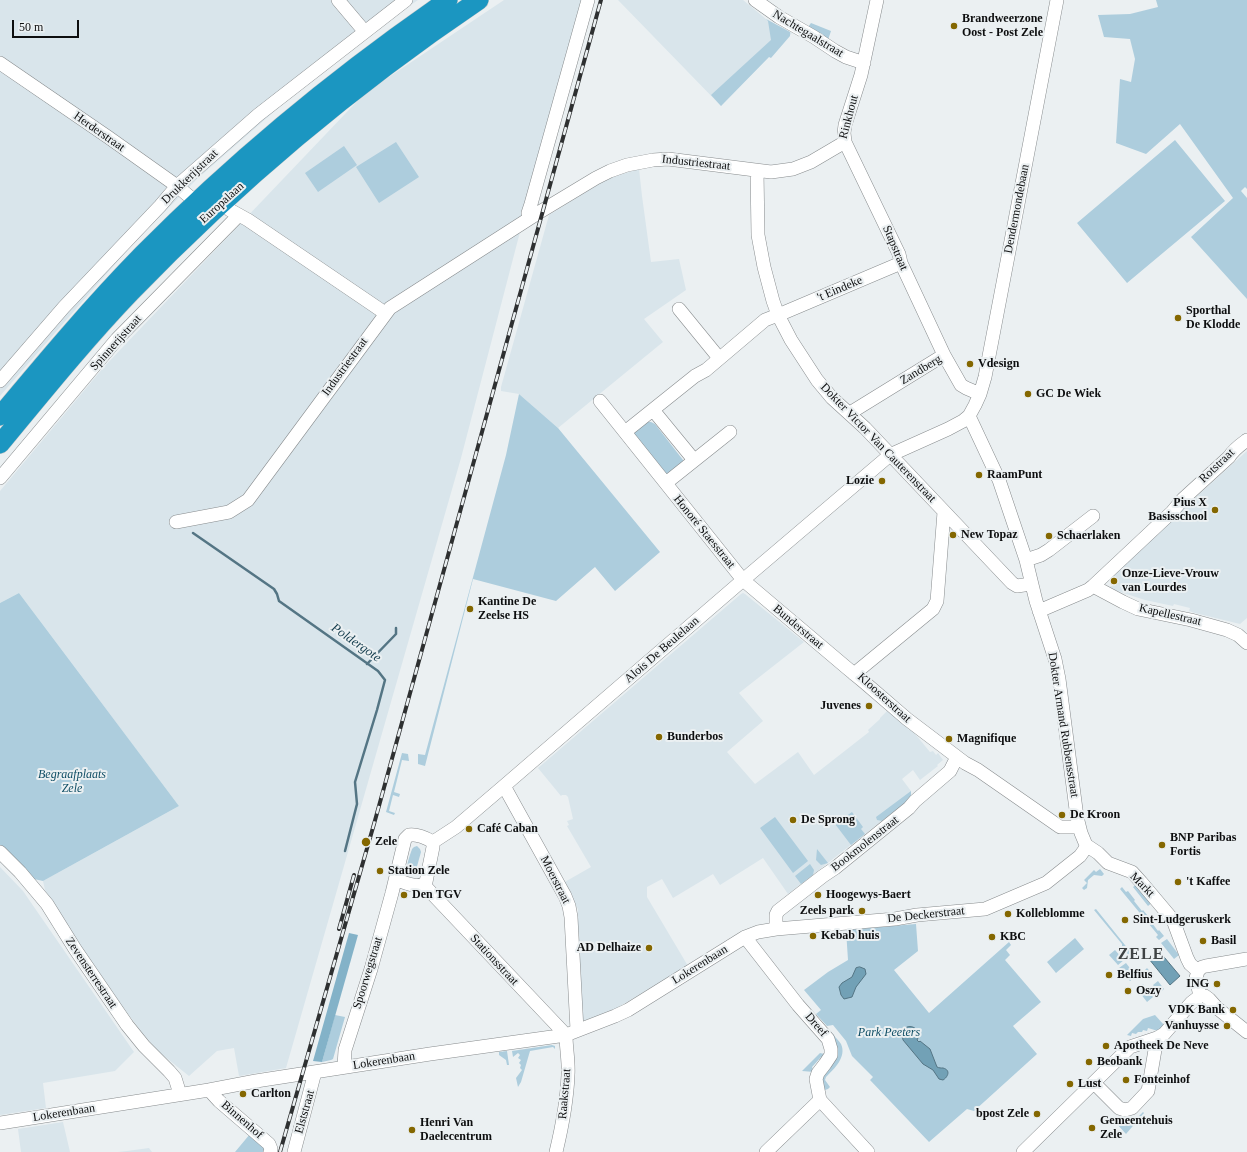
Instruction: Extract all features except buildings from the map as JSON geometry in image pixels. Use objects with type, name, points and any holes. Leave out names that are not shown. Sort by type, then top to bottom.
[{"type":"highway","name":"Europalaan","points":[[0,416],[81,320],[142,255],[197,203],[262,143],[320,94],[378,49],[448,0]]},
{"type":"highway","name":"Europalaan","points":[[0,444],[125,299],[222,203],[274,156],[348,95],[439,27],[479,0]]},
{"type":"street","points":[[338,0],[365,32]]},
{"type":"street","name":"Drukkerijstraat","points":[[0,382],[64,307],[160,206],[177,186],[258,115],[406,0]]},
{"type":"street","points":[[530,218],[528,213],[588,0]]},
{"type":"street","name":"Nachtegaalstraat","points":[[755,0],[778,17],[814,37],[834,51],[864,63]]},
{"type":"street","name":"Rinkhout","points":[[757,171],[771,172],[799,167],[845,142],[845,125],[864,63],[877,0]]},
{"type":"street","name":"Dendermondebaan","points":[[969,416],[980,394],[989,360],[1056,0]]},
{"type":"street","name":"Herderstraat","points":[[0,63],[177,186],[197,203]]},
{"type":"street","name":"Stapstraat","points":[[845,142],[900,254],[901,263],[944,355]]},
{"type":"street","name":"Industriestraat","points":[[176,522],[229,512],[248,500],[390,308],[530,218],[596,178],[627,165],[652,160],[668,159],[757,171]]},
{"type":"street","name":"Dokter Victor Van Cauterenstraat","points":[[757,171],[759,245],[767,281],[778,315],[791,340],[817,380],[832,398],[865,428],[1012,583],[1017,586],[1032,584]]},
{"type":"street","points":[[222,203],[230,210],[248,220],[385,313]]},
{"type":"street","name":"Spinnerijstraat","points":[[0,478],[117,339],[239,216]]},
{"type":"street","name":"'t Eindeke","points":[[653,410],[695,376],[706,370],[765,320],[901,263]]},
{"type":"street","points":[[679,309],[719,358]]},
{"type":"street","name":"Zandberg","points":[[850,413],[944,355],[961,385],[980,394]]},
{"type":"street","name":"Honoré Staesstraat","points":[[600,401],[742,580]]},
{"type":"street","points":[[625,432],[653,410],[694,460]]},
{"type":"street","points":[[890,455],[958,425],[969,416]]},
{"type":"street","name":"Dokter Armand Rubbensstraat","points":[[969,416],[999,480],[1026,560],[1039,611],[1055,659],[1079,825],[1086,845]]},
{"type":"street","name":"Honoré Staesstraat","points":[[666,483],[730,432]]},
{"type":"street","name":"Rotstraat","points":[[1039,611],[1088,590],[1093,586],[1229,457],[1232,451],[1247,440]]},
{"type":"street","name":"Alois De Beulelaan","points":[[433,842],[456,827],[742,580],[890,455]]},
{"type":"street","name":"Kloosterstraat","points":[[944,512],[937,601],[933,610],[854,674],[907,719],[957,757],[1060,827],[1074,827],[1079,825]]},
{"type":"street","points":[[1026,560],[1041,555],[1049,550],[1093,516]]},
{"type":"street","name":"Bunderstraat","points":[[742,580],[854,674]]},
{"type":"street","name":"Kapellestraat","points":[[1093,586],[1138,609],[1191,620],[1244,636]]},
{"type":"street","name":"Bookmolenstraat","points":[[776,930],[776,915],[778,910],[841,864],[909,808],[950,771],[957,757]]},
{"type":"street","name":"Moerstraat","points":[[504,786],[565,896],[569,906],[571,917],[571,1033]]},
{"type":"street","name":"Spoorwegstraat","points":[[344,1067],[344,1050],[371,969],[396,880],[405,839],[409,835],[427,838],[433,842]]},
{"type":"street","points":[[396,880],[419,886],[426,882],[433,842]]},
{"type":"street","name":"De Deckerstraat","points":[[745,937],[758,932],[985,909],[1046,883],[1080,856],[1086,845]]},
{"type":"street","name":"Markt","points":[[1086,845],[1098,853],[1108,863],[1132,872],[1141,882],[1173,920],[1187,958],[1190,964],[1198,971]]},
{"type":"street","name":"Zevensterrestraat","points":[[0,852],[20,872],[47,904],[75,949],[127,1025],[144,1046],[175,1078],[180,1094]]},
{"type":"street","name":"Stationsstraat","points":[[423,884],[571,1033]]},
{"type":"street","name":"Lokerenbaan","points":[[0,1123],[344,1067],[571,1033],[628,1010],[745,937]]},
{"type":"street","name":"Dreef","points":[[745,937],[798,1005],[830,1042],[831,1055],[818,1073],[816,1080],[820,1100]]},
{"type":"street","points":[[1200,996],[1196,978],[1198,971],[1202,967],[1247,959]]},
{"type":"street","points":[[1023,1152],[1130,1047],[1157,1038],[1164,1034],[1191,1003],[1200,996],[1205,996],[1209,999],[1217,1008],[1247,1032]]},
{"type":"street","name":"Raakstraat","points":[[556,1152],[567,1097],[571,1033]]},
{"type":"street","points":[[1094,1083],[1119,1108],[1125,1110],[1132,1108],[1148,1091],[1157,1038]]},
{"type":"street","name":"Elststraat","points":[[294,1152],[315,1072]]},
{"type":"street","name":"Binnenhof","points":[[209,1090],[219,1101],[269,1144],[271,1149],[270,1152]]},
{"type":"street","points":[[766,1152],[820,1100],[868,1152]]},
{"type":"shaded area","points":[[0,0],[418,0],[373,31],[285,102],[197,179],[130,247],[0,396]]},
{"type":"shaded area","points":[[504,0],[582,0],[461,458],[286,1068],[239,1076],[234,1048],[217,1051],[189,1076],[159,1052],[143,1034],[75,939],[45,890],[43,881],[179,806],[19,593],[0,603],[0,491],[103,368],[365,93]]},
{"type":"shaded area","points":[[618,0],[743,0],[766,19],[792,33],[721,106]]},
{"type":"shaded area","points":[[639,169],[651,262],[679,259],[686,290],[644,319],[663,342],[558,428],[519,394],[501,391],[549,215],[600,183],[613,177]]},
{"type":"shaded area","points":[[1247,451],[1247,618],[1240,624],[1195,613],[1189,611],[1190,608],[1145,600],[1108,588],[1115,584],[1111,574]]},
{"type":"shaded area","points":[[743,593],[804,642],[739,693],[763,721],[727,752],[755,784],[798,752],[814,775],[869,732],[868,730],[887,711],[904,724],[909,730],[911,729],[930,752],[933,751],[936,755],[938,753],[943,760],[937,765],[938,766],[920,780],[913,770],[902,779],[911,791],[911,798],[788,894],[763,858],[720,885],[713,874],[673,898],[662,879],[647,887],[647,897],[688,966],[615,1009],[585,1021],[581,1018],[577,926],[578,909],[563,883],[591,867],[567,826],[569,825],[567,821],[573,819],[568,797],[566,795],[561,796],[538,768]]},
{"type":"shaded area","points":[[0,867],[23,891],[134,1052],[115,1071],[43,1083],[46,1108],[0,1115]]},
{"type":"shaded area","points":[[349,933],[358,935],[322,1062],[313,1061]]},
{"type":"shaded area","points":[[1159,951],[1180,976],[1170,985],[1149,959]]},
{"type":"shaded area","points":[[860,967],[865,969],[866,974],[856,987],[852,997],[844,999],[841,995],[839,987],[842,983],[852,977],[856,968]]},
{"type":"shaded area","points":[[907,1027],[913,1027],[916,1030],[919,1036],[917,1040],[930,1049],[937,1067],[947,1070],[947,1075],[943,1080],[939,1079],[933,1070],[923,1064],[903,1040],[902,1034]]},
{"type":"shaded area","points":[[63,1122],[70,1152],[21,1152],[18,1129]]},
{"type":"shaded area","points":[[149,1148],[152,1152],[118,1152],[127,1151]]},
{"type":"green space","points":[[1156,0],[1247,0],[1247,189],[1245,187],[1241,191],[1247,198],[1247,299],[1191,237],[1233,198],[1180,124],[1146,154],[1116,143],[1120,79],[1131,82],[1135,59],[1130,39],[1104,37],[1098,15],[1130,14],[1158,7]]},
{"type":"green space","points":[[766,19],[790,32],[790,36],[771,58],[769,57],[721,106],[711,95],[771,40],[768,21]]},
{"type":"green space","points":[[811,23],[831,31],[828,40],[808,27]]},
{"type":"green space","points":[[1175,140],[1225,201],[1127,283],[1077,223]]},
{"type":"green space","points":[[396,142],[419,177],[379,203],[356,167]]},
{"type":"green space","points":[[344,146],[357,165],[318,192],[305,173]]},
{"type":"green space","points":[[519,394],[558,428],[660,552],[615,591],[595,567],[556,601],[473,579],[425,766],[418,764],[418,754],[425,755],[506,455]]},
{"type":"green space","points":[[646,422],[655,424],[683,460],[683,464],[667,475],[633,435],[635,430]]},
{"type":"green space","name":"Begraafplaats Zele","points":[[19,593],[179,806],[43,881],[34,879],[0,845],[0,603]]},
{"type":"green space","points":[[402,753],[408,754],[409,761],[402,760],[394,792],[400,794],[399,797],[393,795],[389,811],[395,813],[394,815],[386,812]]},
{"type":"green space","points":[[911,791],[911,798],[882,821],[877,820],[876,817]]},
{"type":"green space","points":[[852,812],[863,827],[861,829],[865,834],[851,845],[835,824]]},
{"type":"green space","points":[[775,817],[808,861],[793,873],[760,828]]},
{"type":"green space","points":[[417,846],[421,852],[416,870],[413,873],[408,870],[407,867],[412,849]]},
{"type":"green space","points":[[817,849],[828,863],[821,865],[816,860]]},
{"type":"green space","points":[[810,864],[814,870],[813,875],[801,884],[795,876]]},
{"type":"green space","points":[[1100,869],[1104,874],[1102,876],[1094,875],[1088,880],[1087,888],[1084,890],[1082,888],[1087,883],[1084,880],[1094,870],[1096,872]]},
{"type":"green space","points":[[1138,883],[1153,902],[1148,906],[1133,887]]},
{"type":"green space","points":[[1122,887],[1126,892],[1128,891],[1142,911],[1143,910],[1153,922],[1152,923],[1158,931],[1159,930],[1164,936],[1159,940],[1156,937],[1158,935],[1120,889]]},
{"type":"green space","points":[[1096,909],[1133,955],[1135,953],[1138,957],[1133,961],[1122,947],[1122,944],[1094,910]]},
{"type":"green space","name":"Park Peeters","points":[[916,924],[918,951],[894,970],[929,1013],[1009,942],[1011,945],[1006,950],[1010,955],[1005,960],[1041,1002],[1013,1026],[1037,1054],[974,1111],[967,1109],[929,1142],[870,1080],[873,1077],[852,1056],[846,1041],[833,1025],[827,1026],[816,1014],[821,1010],[804,990],[828,972],[848,960],[846,930]]},
{"type":"green space","points":[[1075,938],[1084,949],[1056,973],[1047,962]]},
{"type":"green space","points":[[1167,939],[1179,955],[1174,959],[1161,943]]},
{"type":"green space","points":[[1115,950],[1124,960],[1118,965],[1109,955]]},
{"type":"green space","points":[[1126,963],[1136,976],[1130,981],[1119,968]]},
{"type":"green space","points":[[1147,968],[1154,976],[1149,980],[1142,973]]},
{"type":"green space","points":[[1158,981],[1164,989],[1159,993],[1153,985]]},
{"type":"green space","points":[[1143,984],[1153,997],[1147,1002],[1137,989]]},
{"type":"green space","points":[[335,1015],[345,1017],[333,1059],[322,1062]]},
{"type":"green space","points":[[1155,1015],[1164,1025],[1158,1031],[1148,1028],[1147,1031],[1143,1030],[1142,1032],[1138,1032],[1136,1034],[1132,1033],[1131,1036],[1127,1035],[1143,1019]]},
{"type":"green space","points":[[830,1034],[833,1034],[841,1044],[842,1054],[839,1062],[826,1077],[825,1080],[830,1087],[825,1090],[822,1089],[820,1083]]},
{"type":"green space","points":[[552,1045],[555,1046],[555,1049],[553,1047],[530,1051],[521,1082],[518,1087],[516,1078],[522,1070],[519,1063],[521,1060],[518,1058],[520,1055],[518,1053],[513,1057],[512,1051]]},
{"type":"green space","points":[[507,1051],[509,1065],[507,1065],[506,1060],[499,1055],[499,1052]]},
{"type":"green space","points":[[820,1053],[824,1054],[824,1057],[821,1057],[812,1067],[814,1072],[802,1071]]},
{"type":"green space","points":[[1143,1112],[1144,1113],[1126,1134],[1116,1123],[1116,1117],[1122,1122],[1122,1125],[1125,1125],[1126,1119],[1131,1124]]},
{"type":"green space","points":[[250,1134],[265,1146],[267,1152],[235,1152]]},
{"type":"waterway","name":"Poldergote","points":[[193,533],[274,589],[279,601],[378,671],[385,680],[355,782],[357,804],[345,851]]},
{"type":"waterway","points":[[367,664],[396,634],[396,628]]},
{"type":"railway","points":[[280,1152],[374,824],[601,0]]},
{"type":"railway","points":[[339,929],[354,875]]},
{"type":"place","name":"Brandweerzone Oost - Post Zele","points":[[954,26]]},
{"type":"place","name":"Sporthal De Klodde","points":[[1178,318]]},
{"type":"place","name":"Vdesign","points":[[970,364]]},
{"type":"place","name":"GC De Wiek","points":[[1028,394]]},
{"type":"place","name":"RaamPunt","points":[[979,475]]},
{"type":"place","name":"Lozie","points":[[882,481]]},
{"type":"place","name":"Pius X Basisschool","points":[[1215,510]]},
{"type":"place","name":"New Topaz","points":[[953,535]]},
{"type":"place","name":"Schaerlaken","points":[[1049,536]]},
{"type":"place","name":"Onze-Lieve-Vrouw van Lourdes","points":[[1114,581]]},
{"type":"place","name":"Kantine De Zeelse HS","points":[[470,609]]},
{"type":"place","name":"Juvenes","points":[[869,706]]},
{"type":"place","name":"Bunderbos","points":[[659,737]]},
{"type":"place","name":"Magnifique","points":[[949,739]]},
{"type":"place","name":"De Kroon","points":[[1062,815]]},
{"type":"place","name":"De Sprong","points":[[793,820]]},
{"type":"place","name":"Café Caban","points":[[469,829]]},
{"type":"place","name":"Zele","points":[[366,842]]},
{"type":"place","name":"BNP Paribas Fortis","points":[[1162,845]]},
{"type":"place","name":"Station Zele","points":[[380,871]]},
{"type":"place","name":"'t Kaffee","points":[[1178,882]]},
{"type":"place","name":"Den TGV","points":[[404,895]]},
{"type":"place","name":"Hoogewys-Baert","points":[[818,895]]},
{"type":"place","name":"Zeels park","points":[[862,911]]},
{"type":"place","name":"Kolleblomme","points":[[1008,914]]},
{"type":"place","name":"Sint-Ludgeruskerk","points":[[1125,920]]},
{"type":"place","name":"Kebab huis","points":[[813,936]]},
{"type":"place","name":"KBC","points":[[992,937]]},
{"type":"place","name":"Basil","points":[[1203,941]]},
{"type":"place","name":"AD Delhaize","points":[[649,948]]},
{"type":"place","name":"Belfius","points":[[1109,975]]},
{"type":"place","name":"ING","points":[[1217,984]]},
{"type":"place","name":"Oszy","points":[[1128,991]]},
{"type":"place","name":"VDK Bank","points":[[1233,1010]]},
{"type":"place","name":"Vanhuysse","points":[[1227,1026]]},
{"type":"place","name":"Apotheek De Neve","points":[[1106,1046]]},
{"type":"place","name":"Beobank","points":[[1089,1062]]},
{"type":"place","name":"Fonteinhof","points":[[1126,1080]]},
{"type":"place","name":"Lust","points":[[1070,1084]]},
{"type":"place","name":"Carlton","points":[[243,1094]]},
{"type":"place","name":"bpost Zele","points":[[1037,1114]]},
{"type":"place","name":"Gemeentehuis Zele","points":[[1092,1128]]},
{"type":"place","name":"Henri Van Daelecentrum","points":[[412,1130]]},
{"type":"district","name":"ZELE","points":[[1141,955]]}]
